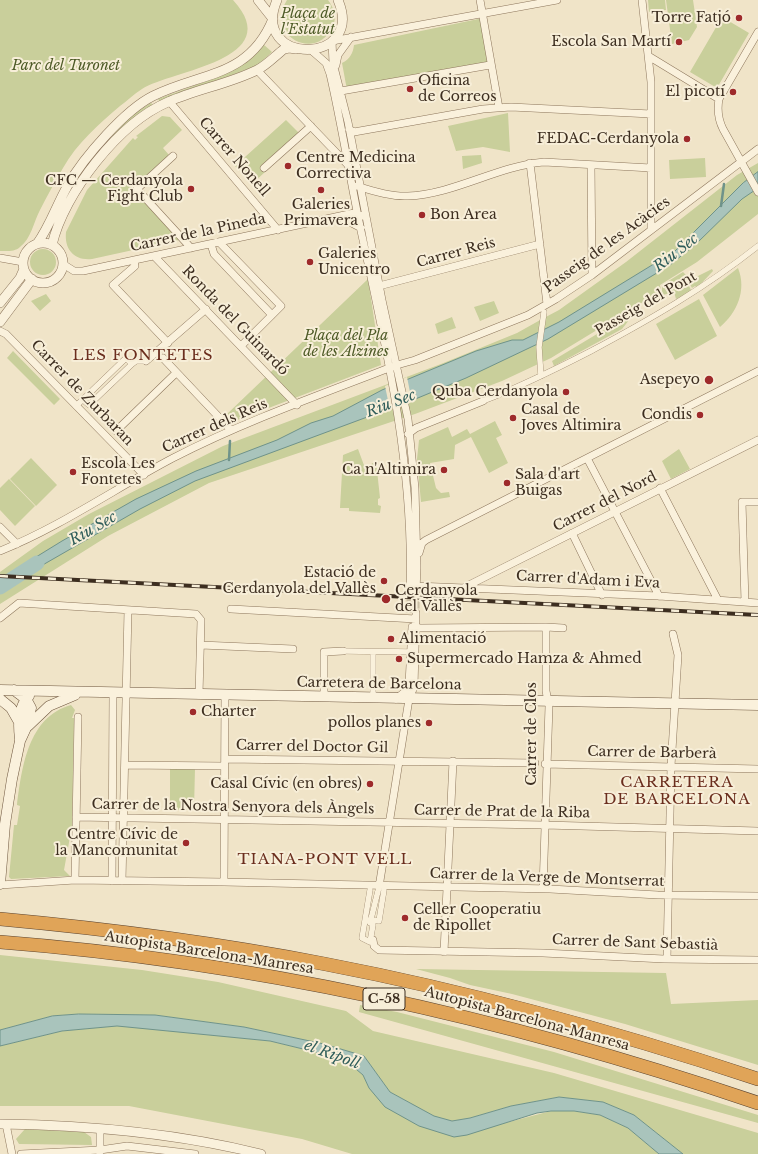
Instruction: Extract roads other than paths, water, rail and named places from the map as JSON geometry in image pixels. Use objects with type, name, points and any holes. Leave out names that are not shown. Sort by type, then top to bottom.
[{"type":"highway","name":"Autopista Barcelona-Manresa","points":[[0,919],[160,936],[327,964],[476,997],[584,1026],[758,1079]]},
{"type":"highway","name":"Autopista Barcelona-Manresa","points":[[0,942],[172,961],[374,996],[469,1018],[576,1046],[758,1103]]},
{"type":"main road","name":"Carretera de Barcelona","points":[[0,690],[113,694],[396,699],[411,695],[421,699],[758,705]]},
{"type":"main road","points":[[14,690],[26,699]]},
{"type":"main road","points":[[0,884],[5,824],[23,725],[20,712],[26,699],[34,691]]},
{"type":"main road","points":[[23,725],[49,706],[63,699],[86,693]]},
{"type":"main road","points":[[0,699],[11,708],[23,725]]},
{"type":"street","points":[[258,0],[273,19],[280,37],[287,44],[296,49]]},
{"type":"street","points":[[0,303],[20,278],[26,253],[37,244],[79,168],[104,139],[133,110],[152,96],[228,69],[257,47],[268,32],[273,19],[277,0]]},
{"type":"street","points":[[338,0],[341,8],[342,20],[339,31],[332,41],[333,63],[344,90],[354,132],[361,209],[357,214]]},
{"type":"street","points":[[480,0],[498,108]]},
{"type":"street","points":[[52,245],[63,215],[87,175],[121,135],[140,119],[169,101],[257,70],[284,49],[317,50],[332,41],[352,36],[556,0]]},
{"type":"street","points":[[642,0],[650,57],[651,230]]},
{"type":"street","points":[[758,32],[719,99],[718,120],[758,192]]},
{"type":"street","points":[[336,72],[338,55],[352,36]]},
{"type":"street","points":[[311,50],[326,63],[330,74],[357,214],[394,367],[399,376],[412,491],[411,529],[414,589]]},
{"type":"street","points":[[650,57],[719,99]]},
{"type":"street","points":[[344,90],[490,65]]},
{"type":"street","points":[[257,70],[337,155],[348,164]]},
{"type":"street","name":"Carrer Nonell","points":[[169,101],[278,230]]},
{"type":"street","points":[[354,132],[498,108],[557,108],[651,114]]},
{"type":"street","points":[[264,168],[311,126]]},
{"type":"street","points":[[348,164],[350,157],[349,146],[354,132]]},
{"type":"street","name":"Passeig de les Acàcies","points":[[382,371],[404,364],[528,315],[547,304],[592,275],[651,230],[743,166],[758,149]]},
{"type":"street","points":[[173,156],[137,188],[191,248]]},
{"type":"street","points":[[360,191],[376,191],[407,196],[422,195],[530,163],[544,162],[651,168]]},
{"type":"street","points":[[530,163],[547,304]]},
{"type":"street","points":[[591,165],[592,275]]},
{"type":"street","points":[[350,175],[355,175],[360,191],[395,357],[392,379],[405,428]]},
{"type":"street","points":[[356,203],[345,217],[361,228]]},
{"type":"street","name":"Carrer de la Pineda","points":[[63,264],[74,271],[83,271],[345,217],[354,213],[357,214]]},
{"type":"street","points":[[357,214],[362,216],[364,219],[369,248],[374,258]]},
{"type":"street","points":[[219,242],[281,306],[241,346]]},
{"type":"street","points":[[0,258],[23,265],[32,279],[44,283],[50,281],[59,274],[63,264],[60,253],[52,245],[37,244]]},
{"type":"street","points":[[211,244],[214,254],[272,315]]},
{"type":"street","name":"Carrer Reis","points":[[379,286],[540,244]]},
{"type":"street","name":"Passeig del Pont","points":[[405,428],[483,401],[541,376],[626,332],[685,299],[758,246]]},
{"type":"street","name":"Ronda del Guinardó","points":[[154,256],[297,405]]},
{"type":"street","points":[[134,260],[135,266],[113,285],[168,343]]},
{"type":"street","points":[[0,322],[32,279]]},
{"type":"street","points":[[83,400],[89,405],[132,364],[136,361],[146,361],[161,346],[168,343],[206,309]]},
{"type":"street","points":[[541,376],[539,347],[544,312]]},
{"type":"street","name":"Carrer de Zurbaran","points":[[0,331],[6,334],[144,475]]},
{"type":"street","name":"Passeig de les Acàcies","points":[[395,357],[400,361],[405,361],[447,344],[457,343]]},
{"type":"street","points":[[76,406],[126,358],[132,364]]},
{"type":"street","points":[[163,358],[231,430]]},
{"type":"street","points":[[748,375],[758,366]]},
{"type":"street","name":"Carrer dels Reis","points":[[0,551],[17,544],[172,459],[231,430],[382,371]]},
{"type":"street","points":[[414,589],[422,543],[758,371]]},
{"type":"street","points":[[116,431],[176,373]]},
{"type":"street","points":[[104,380],[109,386]]},
{"type":"street","name":"Carrer del Nord","points":[[464,588],[758,440]]},
{"type":"street","points":[[587,458],[659,596]]},
{"type":"street","points":[[660,488],[718,600]]},
{"type":"street","points":[[746,602],[742,502],[758,502]]},
{"type":"street","points":[[0,527],[17,544]]},
{"type":"street","points":[[411,529],[422,536],[431,538]]},
{"type":"street","points":[[411,529],[417,545],[417,567]]},
{"type":"street","points":[[572,533],[602,595]]},
{"type":"street","name":"Carrer d'Adam i Eva","points":[[414,589],[464,588],[602,595],[659,596],[758,603]]},
{"type":"street","points":[[0,618],[19,603],[196,614],[200,616],[201,645],[199,695]]},
{"type":"street","points":[[231,609],[414,621],[564,628]]},
{"type":"street","points":[[122,881],[128,610]]},
{"type":"street","points":[[370,890],[369,921],[381,888],[389,822],[411,695],[414,621]]},
{"type":"street","name":"Carrer de Clos","points":[[543,889],[545,764],[548,701],[546,692],[546,627]]},
{"type":"street","points":[[667,959],[671,766],[678,655],[673,634]]},
{"type":"street","points":[[201,645],[293,649]]},
{"type":"street","points":[[324,697],[324,652],[413,652]]},
{"type":"street","points":[[373,652],[373,698]]},
{"type":"street","points":[[396,699],[407,690],[413,652]]},
{"type":"street","points":[[112,880],[113,694]]},
{"type":"street","points":[[224,882],[225,695]]},
{"type":"street","points":[[75,880],[78,718]]},
{"type":"street","points":[[399,762],[453,761],[535,763]]},
{"type":"street","points":[[444,952],[453,761]]},
{"type":"street","name":"Carrer del Doctor Gil","points":[[125,765],[225,762],[399,762]]},
{"type":"street","name":"Carrer de Barberà","points":[[545,764],[758,769]]},
{"type":"street","name":"Carrer de la Nostra Senyora dels Àngels","points":[[76,817],[389,822]]},
{"type":"street","name":"Carrer de Prat de la Riba","points":[[389,822],[758,831]]},
{"type":"street","name":"Carrer de la Verge de Montserrat","points":[[0,884],[75,880],[112,880],[224,882],[381,888],[543,889],[668,895],[758,896]]},
{"type":"street","name":"Carrer de Sant Sebastià","points":[[373,940],[374,946],[379,950],[543,953],[667,959],[758,960]]},
{"type":"street","points":[[12,1154],[3,1124],[100,1129],[186,1139],[261,1154]]},
{"type":"street","points":[[100,1129],[100,1152]]},
{"type":"street","points":[[21,1154],[100,1152],[127,1146],[195,1154]]},
{"type":"water","points":[[758,172],[758,188],[742,199],[697,243],[670,265],[548,339],[466,378],[413,400],[195,481],[140,509],[27,574],[10,573],[62,541],[136,499],[196,471],[277,440],[311,423],[333,416],[382,390],[476,351],[512,340],[523,340],[559,322],[675,251],[743,183]]},
{"type":"water","name":"el Ripoll","points":[[79,1014],[155,1015],[244,1027],[324,1044],[364,1056],[390,1092],[434,1116],[452,1121],[470,1118],[511,1106],[559,1097],[603,1102],[634,1115],[683,1154],[659,1154],[628,1128],[600,1115],[574,1111],[551,1111],[537,1113],[467,1135],[454,1137],[419,1126],[385,1107],[369,1088],[363,1075],[350,1064],[336,1057],[270,1041],[117,1026],[62,1031],[0,1046],[0,1030],[52,1016]]},
{"type":"waterway","points":[[721,206],[724,184]]},
{"type":"waterway","points":[[229,460],[230,441]]},
{"type":"waterway","name":"Riu Sec","points":[[0,587],[37,563]]},
{"type":"tunnel","points":[[410,590],[410,613]]},
{"type":"tunnel","points":[[416,591],[416,613]]},
{"type":"railway","points":[[0,576],[758,615]]},
{"type":"place","name":"Torre Fatjó","points":[[739,18]]},
{"type":"place","name":"Escola San Martí","points":[[679,42]]},
{"type":"place","name":"Oficina de Correos","points":[[410,89]]},
{"type":"place","name":"El picotí","points":[[733,92]]},
{"type":"place","name":"FEDAC-Cerdanyola","points":[[687,139]]},
{"type":"place","name":"Centre Medicina Correctiva","points":[[288,166]]},
{"type":"place","name":"CFC — Cerdanyola Fight Club","points":[[191,189]]},
{"type":"place","name":"Galeries Primavera","points":[[321,190]]},
{"type":"place","name":"Bon Area","points":[[422,215]]},
{"type":"place","name":"Galeries Unicentro","points":[[310,262]]},
{"type":"place","name":"Asepeyo","points":[[709,380]]},
{"type":"place","name":"Quba Cerdanyola","points":[[566,392]]},
{"type":"place","name":"Condis","points":[[700,415]]},
{"type":"place","name":"Casal de Joves Altimira","points":[[513,418]]},
{"type":"place","name":"Ca n'Altimira","points":[[444,470]]},
{"type":"place","name":"Escola Les Fontetes","points":[[73,472]]},
{"type":"place","name":"Sala d'art Buigas","points":[[507,483]]},
{"type":"place","name":"Estació de Cerdanyola del Vallès","points":[[384,581]]},
{"type":"place","name":"Cerdanyola del Vallès","points":[[386,599]]},
{"type":"place","name":"Alimentació","points":[[391,639]]},
{"type":"place","name":"Supermercado Hamza & Ahmed","points":[[399,659]]},
{"type":"place","name":"Charter","points":[[193,712]]},
{"type":"place","name":"pollos planes","points":[[429,723]]},
{"type":"place","name":"Casal Cívic (en obres)","points":[[370,784]]},
{"type":"place","name":"Centre Cívic de la Mancomunitat","points":[[186,843]]},
{"type":"place","name":"Celler Cooperatiu de Ripollet","points":[[405,918]]},
{"type":"district","name":"LES FONTETES","points":[[143,356]]},
{"type":"district","name":"CARRETERA DE BARCELONA","points":[[677,792]]},
{"type":"district","name":"TIANA-PONT VELL","points":[[325,860]]},
{"type":"park label","name":"Plaça de l'Estatut","points":[[308,22]]},
{"type":"park label","name":"Parc del Turonet","points":[[66,66]]},
{"type":"park label","name":"Plaça del Pla de les Alzines","points":[[346,344]]}]
